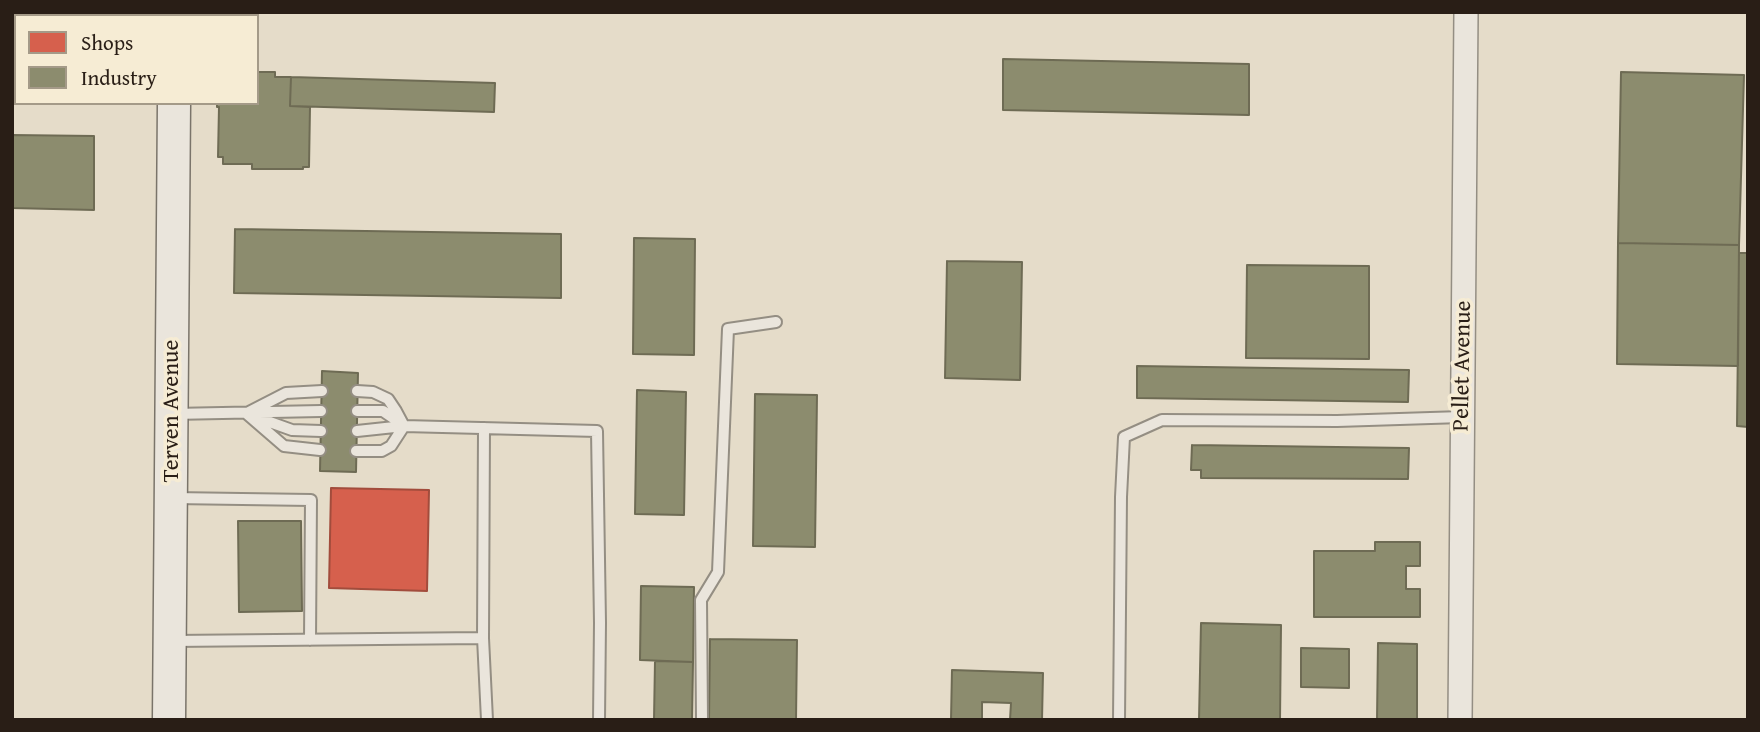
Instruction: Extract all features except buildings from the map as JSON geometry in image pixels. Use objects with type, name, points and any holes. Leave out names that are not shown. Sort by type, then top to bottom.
[{"type":"street","name":"Pellet Avenue","points":[[1460,720],[1466,12]]},
{"type":"street","name":"Terven Avenue","points":[[169,720],[174,105]]},
{"type":"lane","points":[[702,720],[701,600],[718,572],[728,329],[776,322]]},
{"type":"lane","points":[[247,414],[286,393],[322,391]]},
{"type":"lane","points":[[357,391],[373,392],[388,399],[404,426]]},
{"type":"lane","points":[[172,414],[321,411]]},
{"type":"lane","points":[[357,411],[383,411],[404,426]]},
{"type":"lane","points":[[247,414],[292,429],[321,431]]},
{"type":"lane","points":[[247,414],[284,446],[320,450]]},
{"type":"lane","points":[[1119,720],[1124,436],[1162,420],[1337,421],[1462,417]]},
{"type":"lane","points":[[356,451],[382,450],[390,446],[404,426]]},
{"type":"lane","points":[[357,431],[404,426],[597,430],[599,720]]},
{"type":"lane","points":[[484,428],[483,638],[486,720]]},
{"type":"lane","points":[[171,498],[311,500],[310,640]]},
{"type":"lane","points":[[170,641],[483,638]]}]
